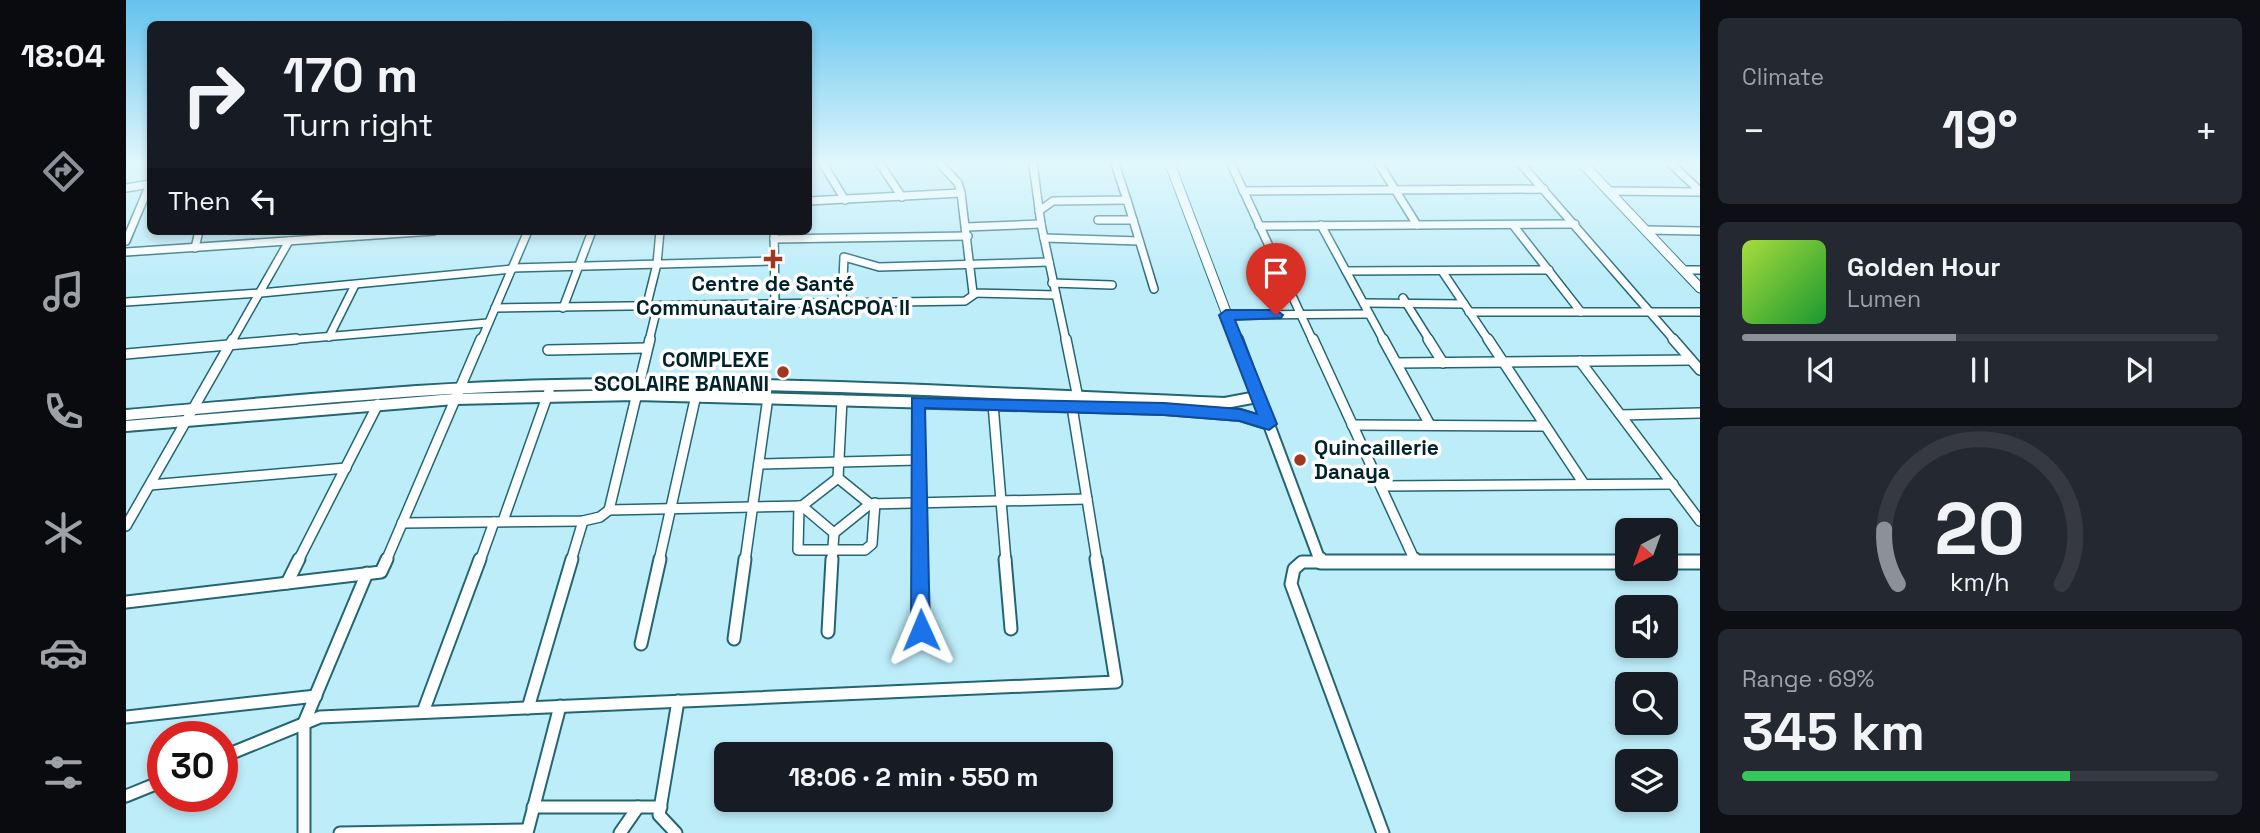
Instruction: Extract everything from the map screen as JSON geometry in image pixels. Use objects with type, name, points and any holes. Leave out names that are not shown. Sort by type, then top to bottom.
[{"type":"street","points":[[126,241],[142,203]]},
{"type":"street","points":[[963,203],[975,295]]},
{"type":"street","points":[[1038,203],[1052,284],[1078,398]]},
{"type":"street","points":[[1039,211],[1050,203]]},
{"type":"street","points":[[1128,203],[1154,289]]},
{"type":"street","points":[[1184,203],[1321,562]]},
{"type":"street","points":[[1248,203],[1416,562]]},
{"type":"street","points":[[1403,203],[1417,225]]},
{"type":"street","points":[[1556,203],[1700,370]]},
{"type":"street","points":[[1620,203],[1700,288]]},
{"type":"street","points":[[1098,220],[1133,220]]},
{"type":"street","points":[[1259,226],[1575,224]]},
{"type":"street","points":[[812,234],[967,231],[1041,225]]},
{"type":"street","points":[[1321,225],[1430,425]]},
{"type":"street","points":[[1513,225],[1581,312]]},
{"type":"street","points":[[1646,230],[1700,231]]},
{"type":"street","points":[[195,248],[198,235]]},
{"type":"street","points":[[259,243],[260,235]]},
{"type":"street","points":[[126,253],[289,241],[328,235]]},
{"type":"street","points":[[126,602],[381,572],[526,235]]},
{"type":"street","points":[[563,308],[591,235]]},
{"type":"street","points":[[646,308],[657,264],[660,235]]},
{"type":"street","points":[[774,235],[775,305]]},
{"type":"street","points":[[1044,238],[1139,241]]},
{"type":"street","points":[[126,526],[232,345],[289,241]]},
{"type":"street","points":[[842,304],[844,257],[879,267],[1049,262]]},
{"type":"street","points":[[126,302],[355,285],[512,268],[774,261]]},
{"type":"street","points":[[1683,270],[1700,270]]},
{"type":"street","points":[[1346,271],[1549,271]]},
{"type":"street","points":[[1442,271],[1584,484]]},
{"type":"street","points":[[1052,284],[1112,285]]},
{"type":"street","points":[[329,337],[355,285]]},
{"type":"street","points":[[495,309],[965,301],[975,295],[1056,295]]},
{"type":"street","points":[[1364,303],[1404,301],[1467,308],[1581,312],[1700,312]]},
{"type":"street","points":[[1404,301],[1443,363]]},
{"type":"street","points":[[609,510],[657,308]]},
{"type":"street","points":[[1226,315],[1369,314]]},
{"type":"street","points":[[126,354],[488,323]]},
{"type":"street","points":[[548,350],[647,348]]},
{"type":"street","points":[[1397,363],[1691,360]]},
{"type":"street","points":[[1580,361],[1700,521]]},
{"type":"street","points":[[126,415],[460,388],[549,391],[637,389],[1225,403],[1257,397]]},
{"type":"street","points":[[637,389],[696,396],[1164,409],[1240,415],[1269,424]]},
{"type":"street","points":[[126,426],[549,391]]},
{"type":"street","points":[[423,712],[549,391]]},
{"type":"street","points":[[641,644],[696,396]]},
{"type":"street","points":[[734,639],[768,397]]},
{"type":"street","points":[[838,478],[842,400]]},
{"type":"street","points":[[917,402],[921,630]]},
{"type":"street","points":[[287,583],[378,404]]},
{"type":"street","points":[[993,404],[1011,629]]},
{"type":"street","points":[[238,750],[320,717],[1116,682],[1073,413]]},
{"type":"street","points":[[1621,415],[1700,413]]},
{"type":"street","points":[[1352,425],[1545,426]]},
{"type":"street","points":[[759,464],[918,460]]},
{"type":"street","points":[[150,485],[346,468]]},
{"type":"street","points":[[402,523],[583,521],[600,517],[609,510],[800,506],[838,478]]},
{"type":"street","points":[[838,478],[873,503]]},
{"type":"street","points":[[1381,486],[1673,484]]},
{"type":"street","points":[[828,632],[834,533],[873,503],[1087,499]]},
{"type":"street","points":[[800,506],[798,550],[865,550],[871,547],[873,503]]},
{"type":"street","points":[[800,506],[834,533]]},
{"type":"street","points":[[528,708],[583,521]]},
{"type":"street","points":[[1382,833],[1290,584],[1294,569],[1301,562],[1615,562]]},
{"type":"street","points":[[1678,562],[1700,562]]},
{"type":"street","points":[[304,833],[304,723],[368,573]]},
{"type":"street","points":[[126,717],[316,696]]},
{"type":"street","points":[[676,833],[659,815],[678,701]]},
{"type":"street","points":[[340,833],[527,831],[560,706]]},
{"type":"street","points":[[126,796],[147,787]]},
{"type":"street","points":[[533,807],[661,807]]},
{"type":"street","points":[[620,833],[638,807]]},
{"type":"place","name":"Centre de Santé Communautaire ASACPOA II","points":[[773,259]]},
{"type":"place","name":"COMPLEXE SCOLAIRE BANANI","points":[[783,372]]},
{"type":"place","name":"Quincaillerie Danaya","points":[[1300,460]]},
{"type":"route","points":[[921,630],[917,402],[1164,409],[1240,415],[1269,424],[1226,315],[1276,315]]}]
